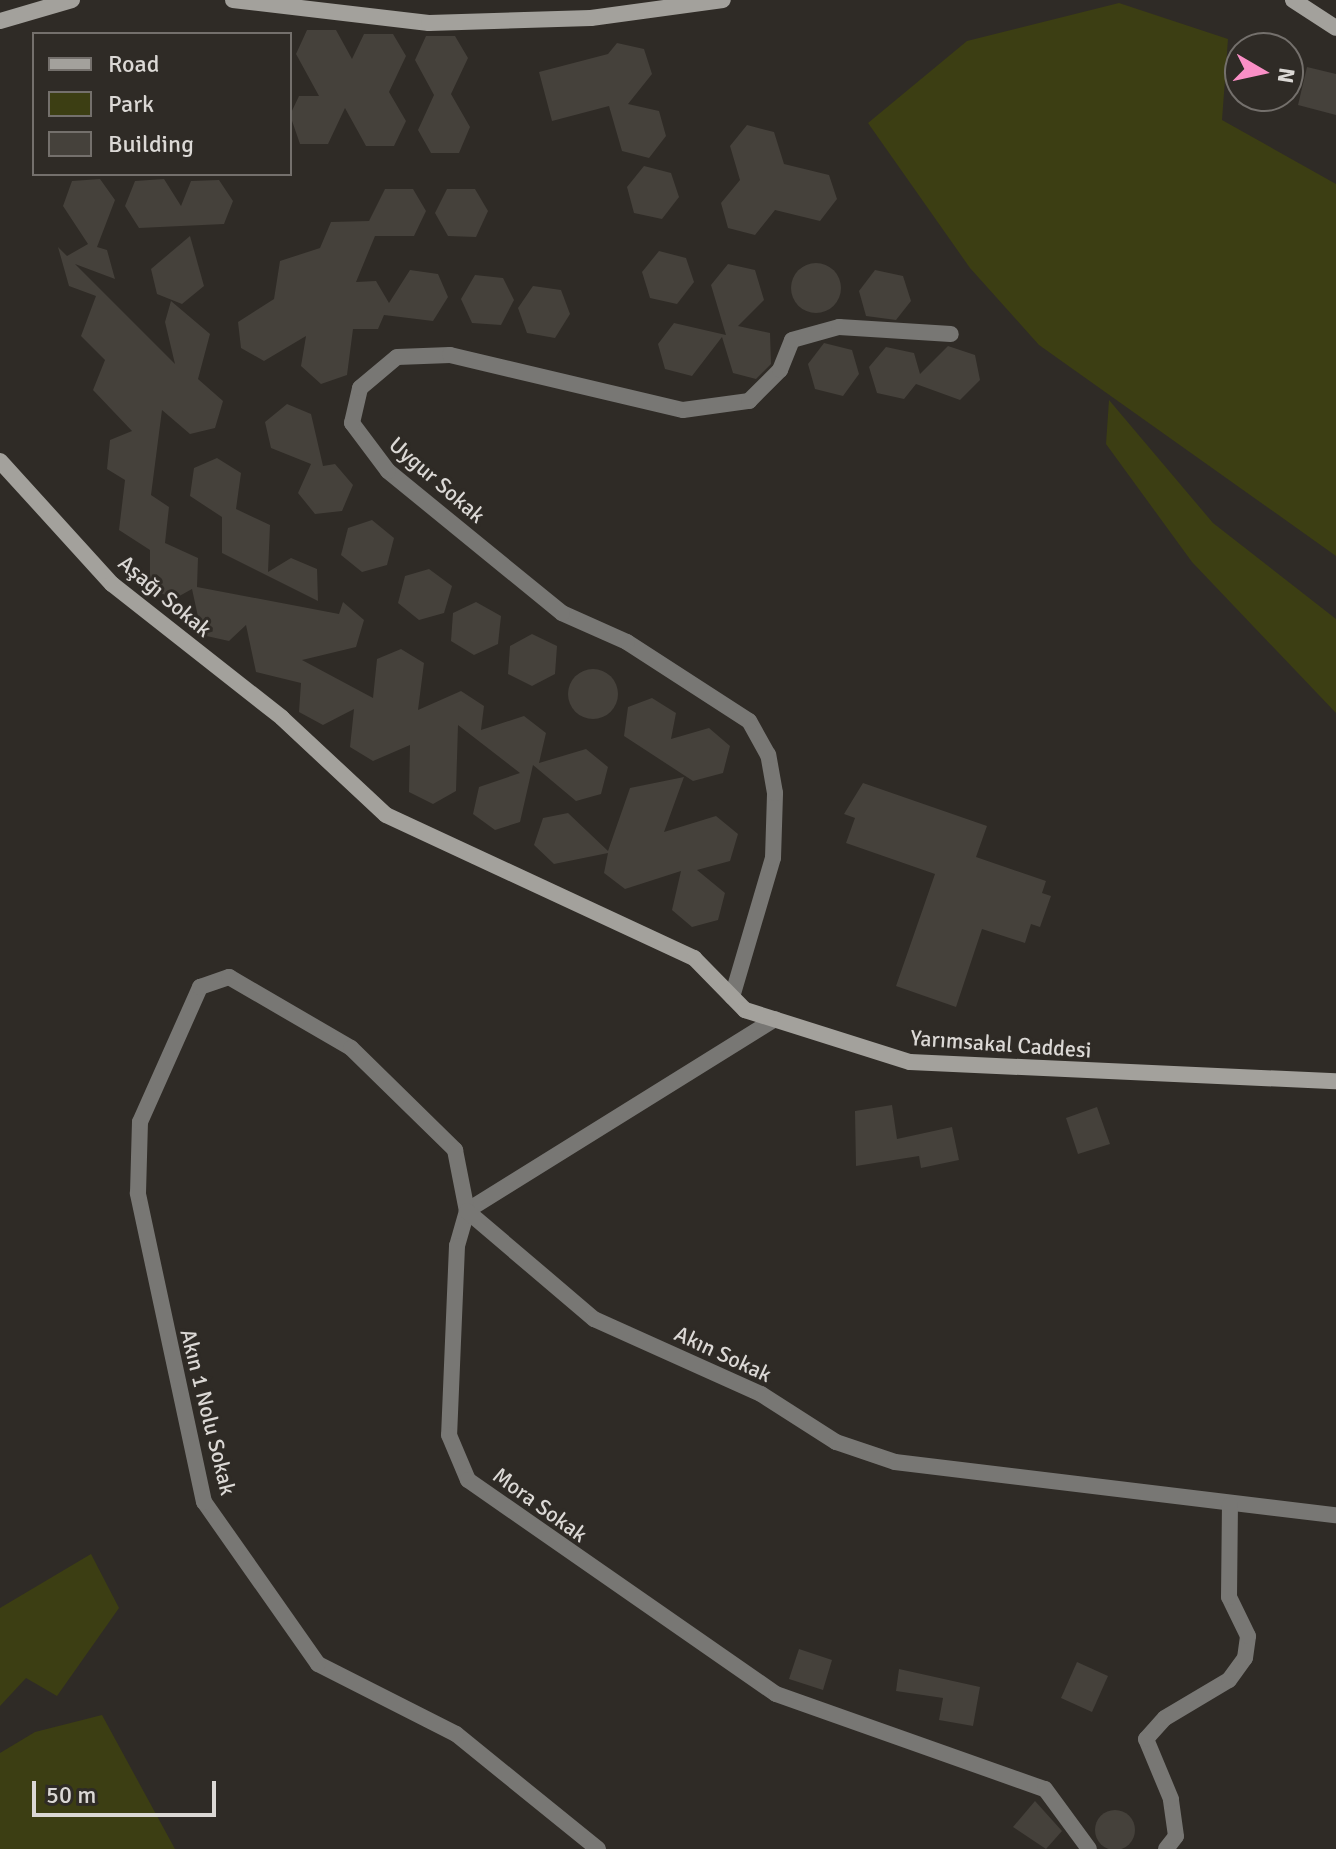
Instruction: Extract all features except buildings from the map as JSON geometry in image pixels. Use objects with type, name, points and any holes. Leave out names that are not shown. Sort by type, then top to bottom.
[{"type":"street","points":[[0,21],[72,0]]},
{"type":"street","points":[[233,0],[429,23],[591,18],[723,0]]},
{"type":"street","points":[[1293,0],[1336,28]]},
{"type":"street","name":"Uygur Sokak","points":[[732,997],[773,858],[775,793],[768,755],[749,721],[627,642],[562,613],[388,471],[352,423],[360,388],[397,357],[450,355],[683,410],[749,401],[780,370],[792,340],[839,327],[951,334]]},
{"type":"street","name":"Aşağı Sokak","points":[[0,461],[112,584],[317,750]]},
{"type":"street","name":"Yarımsakal Caddesi","points":[[317,750],[386,815],[694,958],[732,997],[775,1019],[910,1062],[1336,1081]]},
{"type":"street","name":"Akın 1 Nolu Sokak","points":[[467,1211],[455,1150],[351,1048],[229,977],[200,987],[140,1122],[138,1193],[204,1502],[318,1664],[456,1734],[598,1849]]},
{"type":"street","points":[[467,1211],[775,1019]]},
{"type":"street","name":"Akın Sokak","points":[[467,1211],[594,1319],[761,1394],[836,1442],[895,1462],[1230,1505],[1336,1515]]},
{"type":"street","name":"Mora Sokak","points":[[467,1211],[457,1246],[449,1435],[468,1480],[776,1694],[1045,1789],[1089,1849]]},
{"type":"street","points":[[1166,1849],[1176,1836],[1171,1799],[1146,1739],[1165,1718],[1229,1680],[1245,1658],[1248,1636],[1229,1597],[1230,1505]]},
{"type":"green space","points":[[1119,3],[1224,38],[1222,120],[1336,184],[1336,556],[1039,345],[970,268],[868,123],[967,41]]},
{"type":"green space","points":[[1109,400],[1213,523],[1336,619],[1336,713],[1192,562],[1106,444]]},
{"type":"green space","points":[[91,1554],[119,1608],[57,1696],[26,1678],[0,1706],[0,1608]]},
{"type":"green space","points":[[102,1715],[175,1849],[0,1849],[0,1753],[35,1732]]}]
